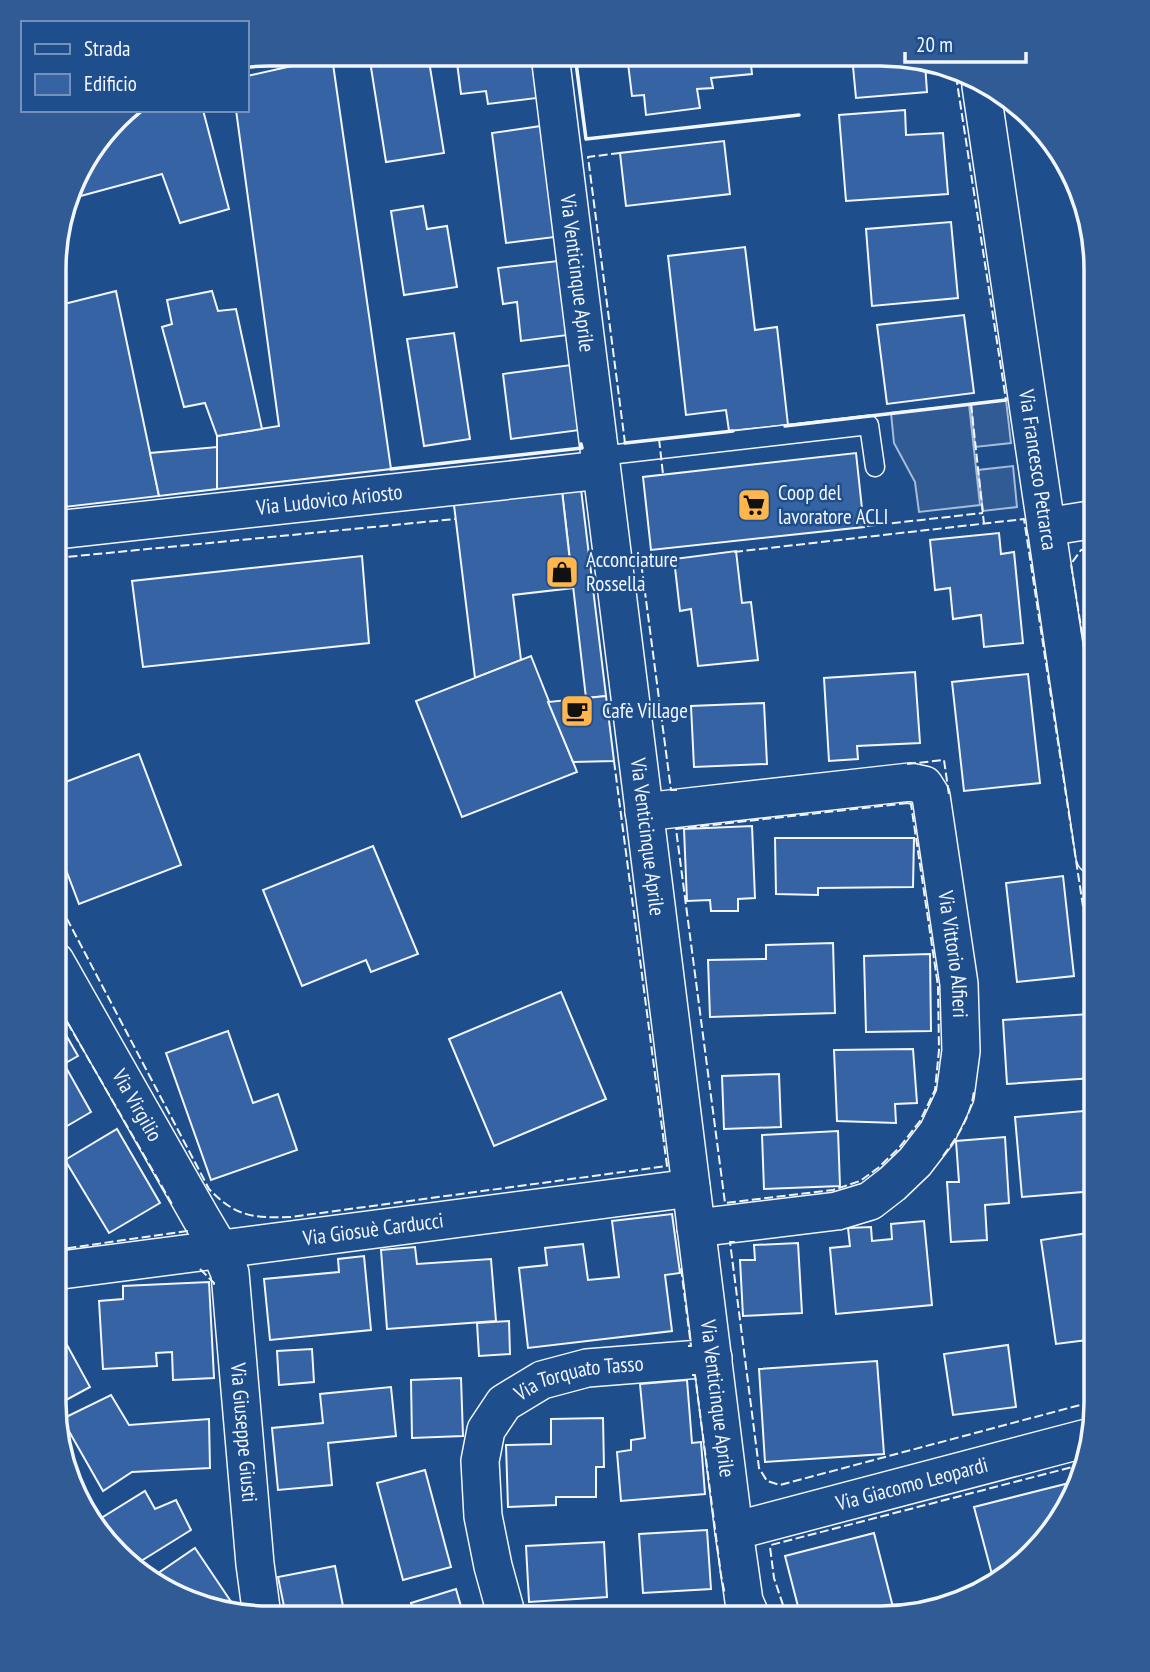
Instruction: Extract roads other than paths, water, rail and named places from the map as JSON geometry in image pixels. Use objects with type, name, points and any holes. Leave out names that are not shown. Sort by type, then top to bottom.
[{"type":"street","name":"Via Venticinque Aprile","points":[[551,66],[734,1531],[746,1606]]},
{"type":"street","name":"Via Francesco Petrarca","points":[[982,94],[1046,527],[1084,757]]},
{"type":"street","name":"Via Ludovico Ariosto","points":[[66,529],[600,463]]},
{"type":"street","points":[[1046,527],[1084,521]]},
{"type":"street","name":"Via Vittorio Alfieri","points":[[644,812],[910,782],[924,785],[931,796],[959,984],[961,1051],[955,1096],[938,1132],[915,1162],[892,1184],[870,1201],[837,1211],[696,1228]]},
{"type":"street","name":"Via Virgilio","points":[[66,980],[220,1250]]},
{"type":"street","name":"Via Giosuè Carducci","points":[[66,1269],[691,1188]]},
{"type":"street","name":"Via Giuseppe Giusti","points":[[220,1250],[230,1273],[261,1605]]},
{"type":"street","name":"Via Torquato Tasso","points":[[505,1606],[483,1516],[480,1461],[486,1430],[505,1403],[542,1380],[587,1368],[713,1358]]},
{"type":"street","name":"Via Giacomo Leopardi","points":[[734,1531],[1080,1440]]},
{"type":"lane","points":[[600,463],[869,425],[875,467]]},
{"type":"place","name":"Coop del lavoratore ACLI","points":[[754,505]]},
{"type":"place","name":"Acconciature Rossella","points":[[562,572]]},
{"type":"place","name":"Cafè Village","points":[[577,711]]}]
